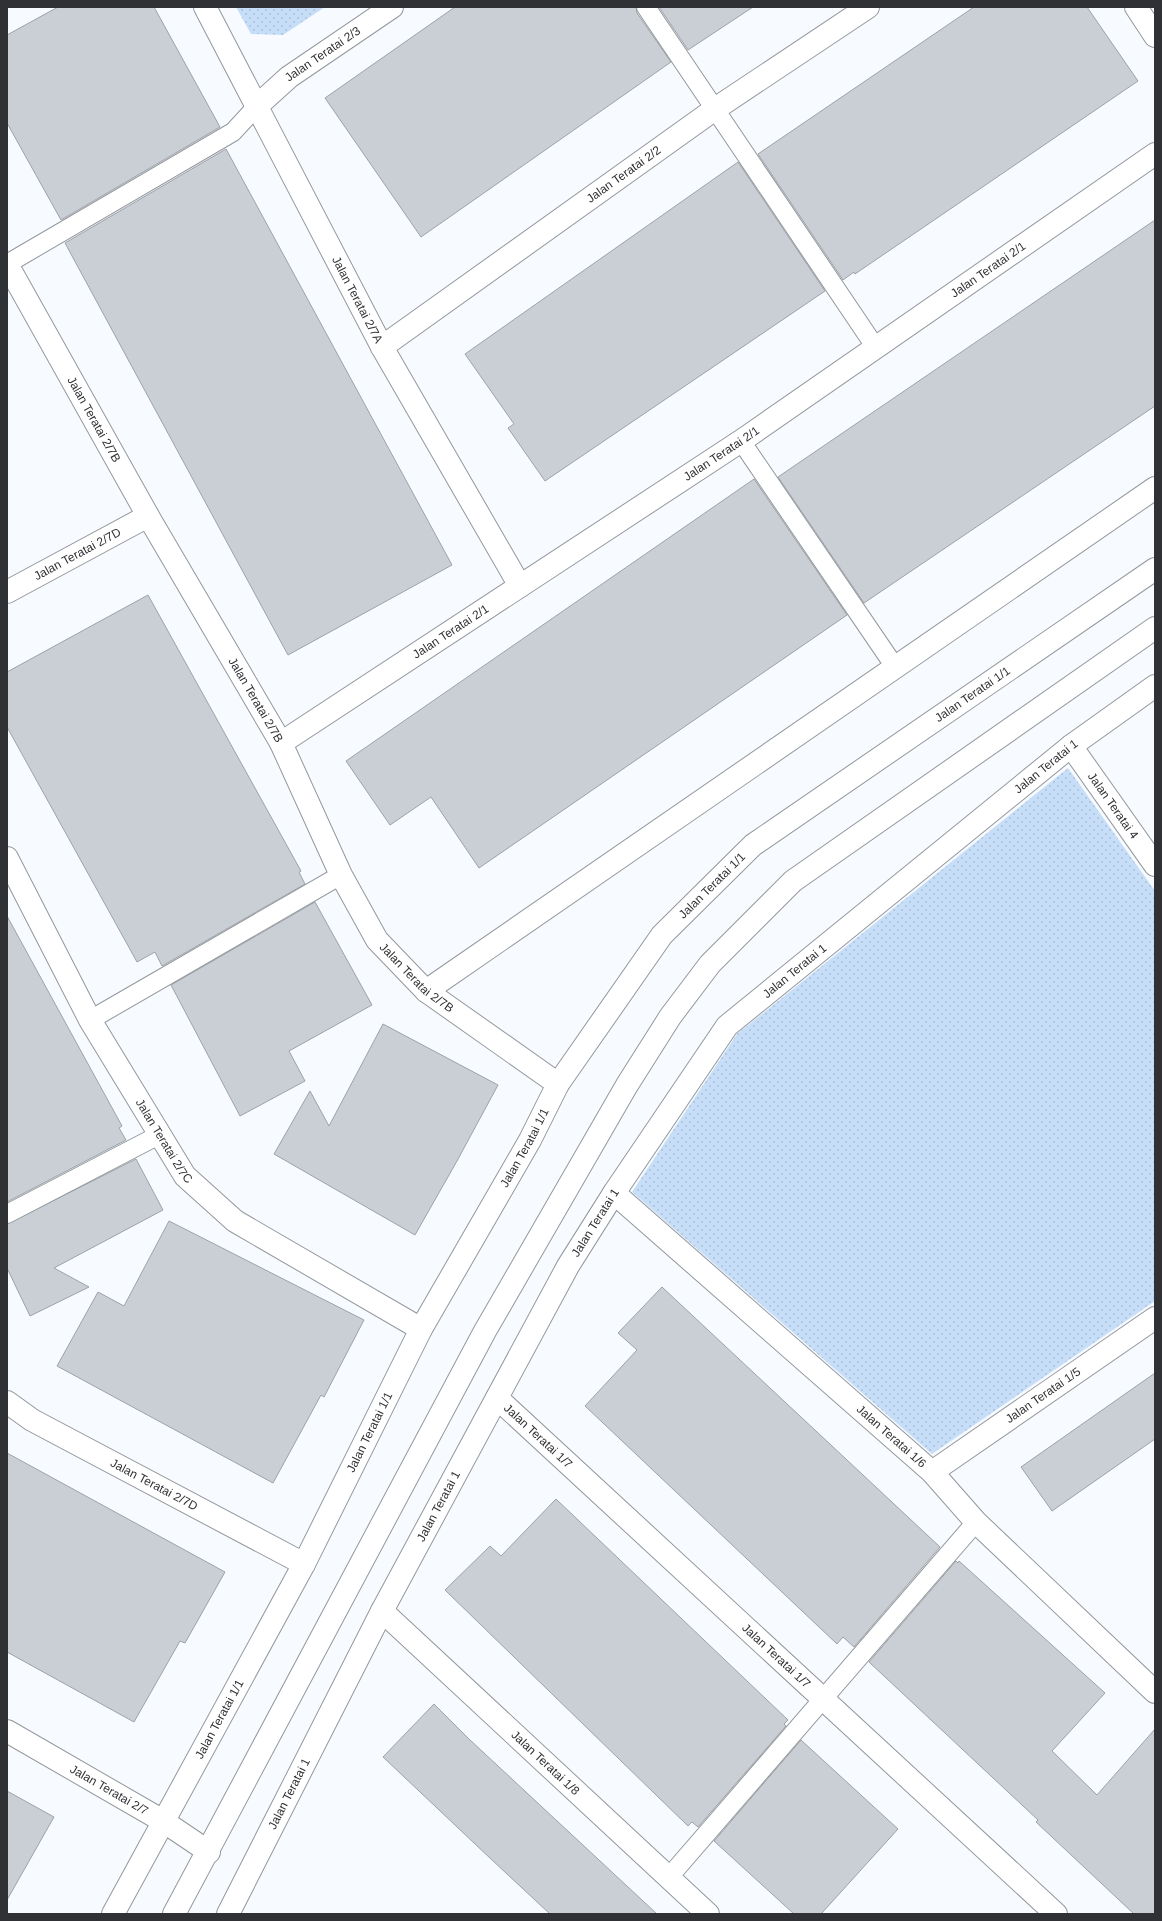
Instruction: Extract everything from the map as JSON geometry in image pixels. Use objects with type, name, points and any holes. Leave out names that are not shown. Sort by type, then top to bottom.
[{"type":"street","name":"Jalan Teratai 2/7A","points":[[205,7],[382,347],[520,586]]},
{"type":"street","name":"Jalan Teratai 2/3","points":[[257,106],[289,77],[392,7]]},
{"type":"street","name":"Jalan Teratai 2/2","points":[[382,347],[715,109],[868,7]]},
{"type":"street","points":[[1136,7],[1155,36]]},
{"type":"street","name":"Jalan Teratai 2/1","points":[[280,743],[741,441],[1155,154]]},
{"type":"street","name":"Jalan Teratai 2/7B","points":[[7,264],[148,516],[280,743],[341,875],[377,940],[426,991],[558,1084]]},
{"type":"street","points":[[426,991],[1155,488]]},
{"type":"street","name":"Jalan Teratai 2/7D","points":[[7,592],[148,516]]},
{"type":"street","name":"Jalan Teratai 1/1","points":[[113,1914],[304,1564],[421,1329],[530,1140],[558,1084],[662,935],[753,845],[1155,569]]},
{"type":"street","points":[[174,1914],[209,1852],[486,1331],[627,1085],[670,1017],[710,964],[793,881],[1155,628]]},
{"type":"street","name":"Jalan Teratai 1","points":[[228,1914],[382,1611],[568,1266],[614,1193],[727,1026],[1071,746],[1155,686]]},
{"type":"street","name":"Jalan Teratai 4","points":[[1071,746],[1155,865]]},
{"type":"street","name":"Jalan Teratai 2/7C","points":[[7,858],[90,1020],[185,1176],[235,1221],[421,1329]]},
{"type":"street","name":"Jalan Teratai 1/6","points":[[614,1193],[932,1472],[976,1522],[1155,1692]]},
{"type":"street","name":"Jalan Teratai 1/5","points":[[932,1472],[1155,1318]]},
{"type":"street","name":"Jalan Teratai 1/7","points":[[497,1398],[1056,1914]]},
{"type":"street","name":"Jalan Teratai 2/7D","points":[[7,1402],[32,1420],[304,1564]]},
{"type":"street","name":"Jalan Teratai 1/8","points":[[382,1611],[708,1914]]},
{"type":"street","name":"Jalan Teratai 2/7","points":[[7,1732],[163,1821],[209,1852]]},
{"type":"lane","points":[[646,7],[876,348]]},
{"type":"lane","points":[[7,264],[234,132],[257,106]]},
{"type":"lane","points":[[741,441],[895,667]]},
{"type":"lane","points":[[90,1020],[341,875]]},
{"type":"lane","points":[[7,1214],[159,1135]]},
{"type":"lane","points":[[669,1877],[976,1522]]},
{"type":"shaded area","points":[[236,7],[325,7],[283,35],[251,34]]},
{"type":"shaded area","points":[[1068,768],[1155,891],[1155,1301],[932,1454],[632,1192],[737,1034]]},
{"type":"building","points":[[58,7],[154,7],[220,127],[61,220],[7,123],[7,35]]},
{"type":"building","points":[[455,7],[636,7],[637,13],[671,62],[421,237],[325,98]]},
{"type":"building","points":[[659,7],[753,7],[688,50]]},
{"type":"building","points":[[974,7],[1087,7],[1138,81],[855,274],[854,272],[843,280],[758,154]]},
{"type":"building","points":[[226,149],[452,565],[288,655],[65,243]]},
{"type":"building","points":[[738,162],[825,291],[545,481],[508,428],[514,424],[465,354]]},
{"type":"building","points":[[1155,220],[1155,406],[864,603],[778,477]]},
{"type":"building","points":[[754,479],[847,615],[479,868],[431,797],[390,825],[346,761]]},
{"type":"building","points":[[148,595],[301,871],[299,872],[305,884],[162,966],[155,952],[137,962],[7,727],[7,672]]},
{"type":"building","points":[[315,902],[372,1005],[289,1051],[305,1081],[240,1116],[171,985]]},
{"type":"building","points":[[7,916],[122,1126],[119,1128],[126,1140],[7,1202]]},
{"type":"building","points":[[383,1024],[498,1085],[415,1235],[274,1154],[310,1091],[329,1126]]},
{"type":"building","points":[[136,1159],[163,1210],[54,1268],[89,1287],[30,1316],[7,1268],[7,1224]]},
{"type":"building","points":[[169,1221],[364,1320],[324,1397],[321,1395],[273,1483],[57,1366],[98,1292],[124,1306]]},
{"type":"building","points":[[662,1287],[940,1547],[854,1647],[843,1637],[837,1644],[585,1406],[637,1350],[618,1333]]},
{"type":"building","points":[[1155,1373],[1155,1439],[1052,1511],[1021,1467]]},
{"type":"building","points":[[7,1453],[225,1572],[185,1643],[180,1641],[134,1722],[7,1652]]},
{"type":"building","points":[[556,1499],[788,1720],[784,1724],[786,1726],[698,1827],[692,1822],[688,1826],[445,1590],[490,1546],[501,1556]]},
{"type":"building","points":[[956,1561],[958,1563],[959,1561],[1105,1693],[1052,1751],[1097,1795],[1155,1729],[1155,1914],[1134,1914],[1036,1822],[1038,1820],[869,1662]]},
{"type":"building","points":[[434,1704],[469,1739],[657,1914],[550,1914],[492,1860],[383,1757]]},
{"type":"building","points":[[801,1740],[898,1829],[821,1914],[794,1914],[714,1841]]},
{"type":"building","points":[[7,1791],[54,1817],[7,1900]]}]
